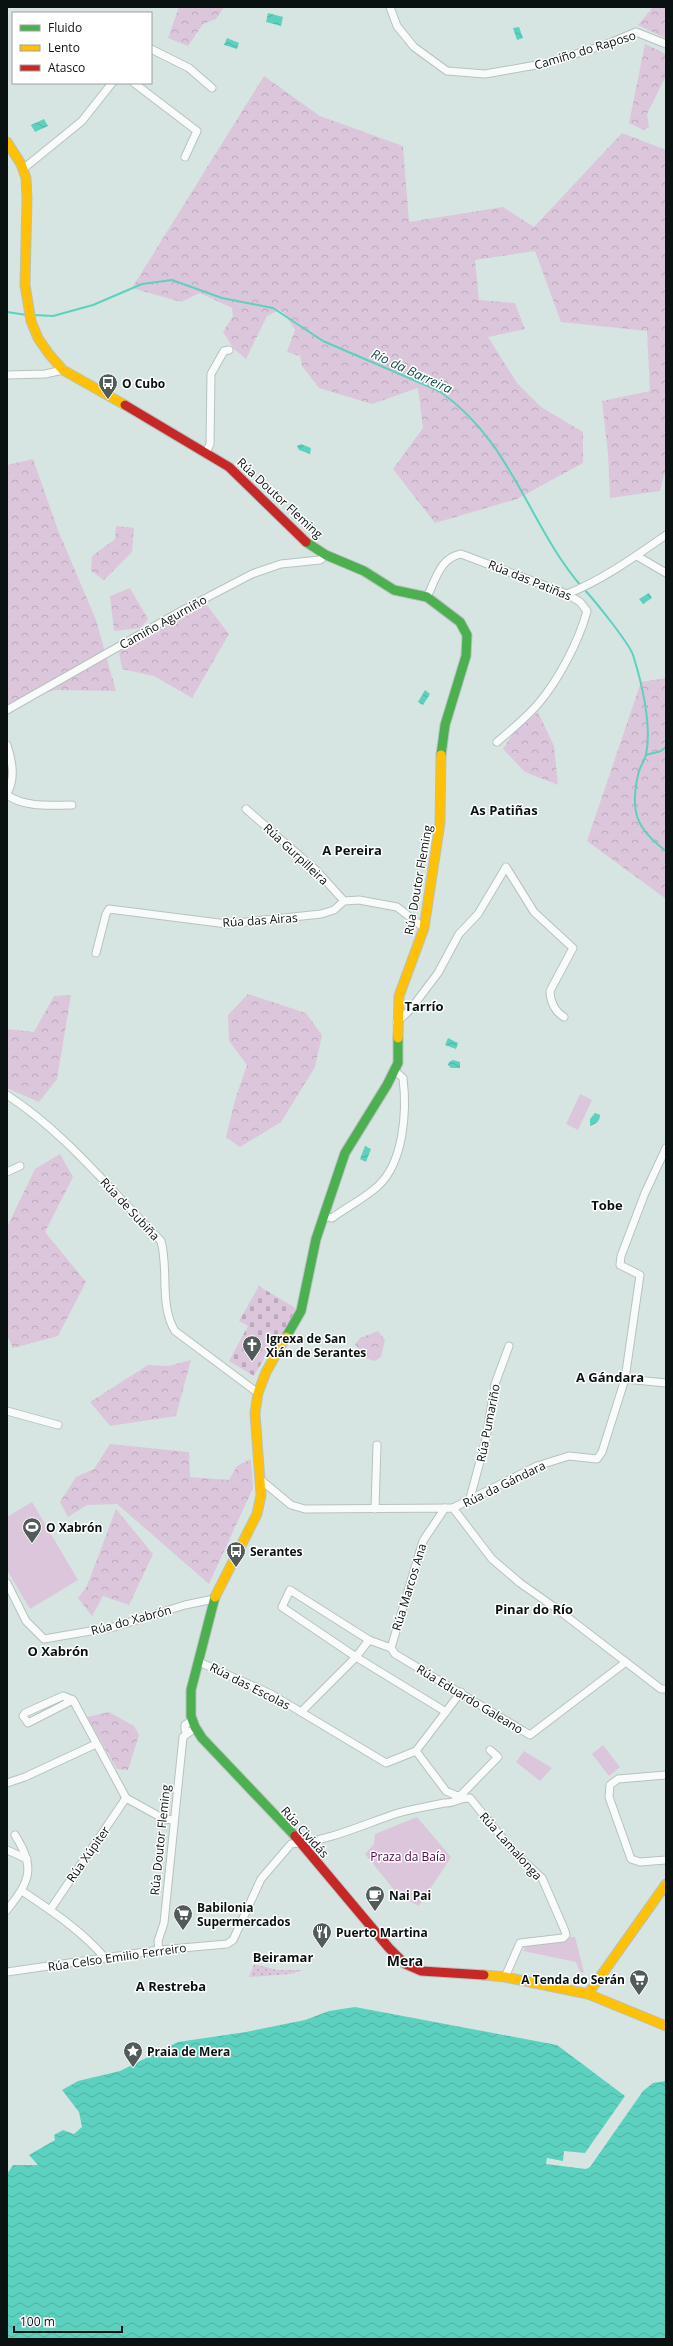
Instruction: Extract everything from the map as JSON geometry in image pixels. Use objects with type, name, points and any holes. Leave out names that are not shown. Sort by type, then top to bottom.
[{"type":"main road","name":"Rúa Doutor Fleming","points":[[7,142],[23,169],[27,186],[24,277],[27,310],[42,345],[50,357],[63,370],[229,467],[306,542],[326,555],[364,571],[394,590],[427,597],[450,612],[460,622],[467,635],[468,646],[445,725],[441,748],[440,823],[424,928],[399,996],[397,1022],[398,1063],[346,1153],[323,1216],[301,1312],[266,1372],[258,1393],[255,1413],[261,1495],[257,1514],[214,1599],[189,1704],[191,1728]]},
{"type":"main road","name":"Rúa Cividás","points":[[191,1728],[301,1843],[395,1955],[405,1964],[421,1971],[505,1977],[588,1994],[666,2026]]},
{"type":"main road","points":[[588,1994],[666,1884]]},
{"type":"street","name":"Camiño do Raposo","points":[[390,7],[397,26],[414,47],[447,72],[485,74],[542,64],[604,45],[636,32],[666,44]]},
{"type":"street","points":[[152,50],[189,68],[212,88]]},
{"type":"street","points":[[23,169],[82,121],[111,84]]},
{"type":"street","points":[[135,84],[197,131],[185,157]]},
{"type":"street","points":[[206,453],[210,444],[211,374],[224,351],[229,350]]},
{"type":"street","points":[[7,375],[45,374],[63,370]]},
{"type":"street","points":[[567,594],[579,589],[637,556],[666,535]]},
{"type":"street","name":"Rúa das Patiñas","points":[[427,597],[442,565],[451,556],[461,554],[567,594],[580,602],[587,611],[583,625],[552,686],[538,705],[497,742]]},
{"type":"street","name":"Camiño Agurniño","points":[[7,710],[183,610],[252,574],[281,564],[320,560],[326,555]]},
{"type":"street","points":[[637,556],[666,573]]},
{"type":"street","points":[[7,744],[12,758],[13,771],[11,788],[7,794],[16,801],[30,804],[72,805]]},
{"type":"street","name":"Rúa Gurpilleira","points":[[246,809],[316,871],[344,901]]},
{"type":"street","points":[[397,1022],[410,1010],[438,972],[459,934],[478,914],[506,867],[534,912],[573,948],[550,991],[558,1014],[564,1018]]},
{"type":"street","points":[[344,901],[359,900],[397,907],[424,928]]},
{"type":"street","name":"Rúa das Airas","points":[[96,953],[106,914],[109,909],[227,924],[321,914],[334,910],[344,901]]},
{"type":"street","points":[[323,1216],[332,1218],[378,1186],[397,1159],[400,1146],[405,1091],[403,1078],[394,1070]]},
{"type":"street","name":"Rúa de Subiña","points":[[7,1095],[29,1109],[66,1142],[161,1241],[164,1254],[169,1321],[175,1331],[258,1393]]},
{"type":"street","points":[[666,1148],[644,1193],[621,1256],[620,1265],[640,1275],[625,1379],[666,1383]]},
{"type":"street","points":[[7,1172],[20,1166]]},
{"type":"street","name":"Rúa Pumariño","points":[[468,1502],[486,1438],[495,1384],[509,1346]]},
{"type":"street","name":"Rúa da Gándara","points":[[449,1508],[468,1502],[536,1466],[569,1456],[597,1459],[602,1452],[625,1379]]},
{"type":"street","points":[[7,1411],[58,1425]]},
{"type":"street","points":[[375,1509],[378,1445]]},
{"type":"street","points":[[261,1480],[291,1505],[305,1509],[449,1508],[492,1559],[520,1583],[660,1689],[666,1689]]},
{"type":"street","name":"Rúa Marcos Ana","points":[[391,1648],[423,1541],[449,1508]]},
{"type":"street","name":"Rúa do Xabrón","points":[[7,1583],[26,1621],[44,1640],[114,1627],[185,1605],[214,1599]]},
{"type":"street","name":"Rúa Eduardo Galeano","points":[[446,1712],[356,1657],[282,1607],[290,1590],[369,1640],[391,1648],[408,1662],[461,1692],[530,1736],[626,1662]]},
{"type":"street","points":[[356,1657],[369,1640]]},
{"type":"street","name":"Rúa das Escolas","points":[[301,1712],[356,1657]]},
{"type":"street","name":"Rúa das Escolas","points":[[199,1662],[271,1694],[386,1763],[416,1751]]},
{"type":"street","points":[[461,1692],[416,1751],[446,1791],[457,1796],[461,1795],[498,1757],[490,1750]]},
{"type":"street","points":[[73,1700],[28,1723],[23,1716],[25,1713],[63,1696],[73,1700],[126,1798],[164,1819],[174,1820]]},
{"type":"street","name":"Rúa Doutor Fleming","points":[[159,1950],[158,1941],[164,1923],[183,1737],[191,1728]]},
{"type":"street","points":[[7,1783],[25,1778],[96,1744]]},
{"type":"street","points":[[666,1775],[618,1779],[610,1785],[609,1797],[631,1859],[640,1862],[666,1860]]},
{"type":"street","name":"Rúa Lamalonga","points":[[227,1944],[233,1940],[262,1879],[291,1844],[301,1843],[379,1820],[394,1814],[444,1803],[452,1804],[465,1797],[470,1798],[508,1846],[542,1878],[566,1935],[563,1938],[520,1943],[505,1977]]},
{"type":"street","name":"Rúa Xúpiter","points":[[50,1910],[126,1798]]},
{"type":"street","points":[[7,1910],[22,1891],[29,1869],[26,1852],[15,1834]]},
{"type":"street","points":[[7,1850],[27,1859]]},
{"type":"street","points":[[22,1891],[50,1910],[93,1944],[105,1958]]},
{"type":"street","name":"Rúa Celso Emilio Ferreiro","points":[[7,1972],[159,1950],[227,1944]]},
{"type":"green space","points":[[179,7],[224,7],[216,19],[203,24],[188,46],[168,38]]},
{"type":"green space","points":[[653,7],[666,7],[665,38],[638,25]]},
{"type":"green space","points":[[645,44],[666,54],[666,76],[647,114],[649,127],[643,130],[629,123]]},
{"type":"green space","points":[[264,76],[320,116],[403,146],[409,222],[503,207],[534,227],[622,133],[666,150],[666,468],[660,491],[610,498],[608,454],[602,401],[650,391],[647,331],[561,322],[535,251],[475,260],[479,300],[515,303],[525,329],[488,337],[517,383],[541,407],[583,432],[583,463],[517,499],[435,523],[393,469],[423,428],[418,388],[372,404],[319,388],[302,366],[300,356],[287,352],[295,330],[284,313],[279,310],[267,316],[246,359],[234,349],[223,332],[233,316],[232,308],[200,293],[181,302],[132,288]]},
{"type":"green space","points":[[33,459],[58,530],[96,620],[116,691],[55,690],[7,706],[7,465]]},
{"type":"green space","points":[[116,526],[134,528],[132,552],[104,580],[91,571],[92,556],[115,539]]},
{"type":"green space","points":[[130,588],[148,619],[141,628],[114,631],[110,596]]},
{"type":"green space","points":[[206,604],[229,634],[192,698],[154,676],[122,669],[119,652]]},
{"type":"green space","points":[[666,678],[666,899],[587,841],[641,682]]},
{"type":"green space","points":[[538,712],[554,746],[558,785],[525,772],[503,749],[514,732]]},
{"type":"green space","points":[[248,994],[306,1013],[322,1035],[315,1067],[281,1122],[240,1147],[226,1137],[235,1100],[247,1065],[229,1041],[228,1015]]},
{"type":"green space","points":[[71,995],[57,1079],[39,1102],[7,1088],[7,1029],[34,1032],[54,996]]},
{"type":"green space","points":[[580,1094],[592,1100],[578,1130],[566,1124]]},
{"type":"green space","points":[[60,1154],[73,1177],[45,1232],[86,1282],[58,1336],[13,1348],[7,1335],[7,1227],[35,1169]]},
{"type":"green space","points":[[259,1286],[297,1309],[276,1350],[270,1348],[254,1376],[229,1361],[248,1326],[239,1321]]},
{"type":"green space","points":[[378,1331],[385,1340],[381,1357],[375,1361],[365,1358],[355,1344],[360,1338]]},
{"type":"green space","points":[[191,1360],[176,1416],[110,1426],[90,1402],[148,1365],[168,1366]]},
{"type":"green space","points":[[110,1444],[189,1452],[190,1477],[229,1480],[237,1466],[251,1459],[253,1488],[209,1584],[117,1504],[87,1505],[68,1517],[60,1502],[76,1477],[94,1469]]},
{"type":"green space","name":"O Xabrón","points":[[32,1502],[78,1580],[30,1609],[7,1570],[7,1517]]},
{"type":"green space","points":[[116,1509],[153,1554],[129,1605],[103,1596],[92,1616],[78,1598],[87,1586]]},
{"type":"green space","points":[[109,1712],[134,1726],[139,1735],[128,1770],[117,1769],[87,1717]]},
{"type":"green space","points":[[603,1745],[620,1767],[609,1776],[592,1754]]},
{"type":"green space","points":[[524,1751],[552,1768],[540,1781],[516,1762]]},
{"type":"green space","name":"Praza da Baía","points":[[417,1817],[451,1857],[419,1906],[399,1896],[365,1854],[374,1844],[375,1834]]},
{"type":"green space","points":[[575,1937],[584,1972],[580,1972],[576,1962],[523,1951],[529,1941]]},
{"type":"green space","points":[[254,1964],[277,1970],[303,1970],[291,1974],[249,1977]]},
{"type":"water","points":[[268,13],[283,17],[281,26],[266,22]]},
{"type":"water","points":[[519,27],[523,38],[517,40],[513,28]]},
{"type":"water","points":[[227,38],[239,43],[237,49],[224,45]]},
{"type":"water","points":[[44,119],[48,126],[35,132],[31,125]]},
{"type":"water","points":[[301,444],[311,448],[310,454],[299,450],[297,446]]},
{"type":"water","points":[[649,593],[652,598],[643,604],[639,599]]},
{"type":"water","points":[[425,690],[430,694],[423,705],[418,702]]},
{"type":"water","points":[[448,1038],[458,1043],[456,1049],[445,1045]]},
{"type":"water","points":[[453,1060],[460,1062],[460,1068],[451,1068],[448,1065],[449,1062]]},
{"type":"water","points":[[595,1113],[600,1115],[599,1119],[590,1126],[590,1119]]},
{"type":"water","points":[[365,1146],[371,1149],[366,1162],[360,1159]]},
{"type":"water","points":[[355,2007],[557,2045],[625,2096],[585,2153],[564,2151],[563,2161],[547,2158],[546,2164],[586,2169],[590,2167],[643,2091],[653,2083],[666,2081],[666,2339],[7,2339],[7,2174],[13,2165],[38,2165],[29,2155],[55,2140],[54,2135],[63,2130],[74,2134],[82,2127],[79,2112],[62,2090],[78,2081],[120,2071],[178,2042],[246,2032],[305,2020],[329,2011]]},
{"type":"waterway","name":"Río da Barreira","points":[[34,315],[53,316],[93,305],[142,284],[172,280],[222,298],[273,308],[323,341],[439,391],[464,411],[485,434],[502,458],[563,562],[581,586]]},
{"type":"waterway","name":"Río da Barreira","points":[[7,312],[27,315]]},
{"type":"waterway","name":"Río da Barreira","points":[[584,589],[619,632],[633,655],[643,691],[648,731],[646,755],[639,772],[636,788],[635,809],[642,827],[648,835],[666,851]]},
{"type":"waterway","points":[[646,755],[661,751],[666,747]]},
{"type":"traffic: fast","points":[[306,542],[326,555],[364,571],[394,590],[427,597],[460,622],[467,635],[466,656],[445,725],[441,755]]},
{"type":"traffic: fast","points":[[286,1337],[301,1311],[316,1239],[345,1153],[387,1085],[398,1063],[398,1038]]},
{"type":"traffic: fast","points":[[215,1597],[191,1690],[191,1716],[195,1727],[202,1738],[295,1836]]},
{"type":"traffic: slow","points":[[7,142],[21,164],[26,178],[25,285],[31,321],[38,338],[63,370],[125,405]]},
{"type":"traffic: slow","points":[[398,1038],[399,996],[424,928],[440,823],[441,755]]},
{"type":"traffic: slow","points":[[215,1597],[257,1514],[261,1495],[255,1413],[258,1393],[266,1372],[286,1337]]},
{"type":"traffic: slow","points":[[588,1994],[666,1884]]},
{"type":"traffic: slow","points":[[484,1975],[505,1977],[588,1994],[666,2026]]},
{"type":"traffic: jam","points":[[125,405],[229,467],[306,542]]},
{"type":"traffic: jam","points":[[295,1836],[389,1948],[405,1964],[421,1971],[484,1975]]},
{"type":"place","name":"O Cubo","points":[[108,400]]},
{"type":"place","name":"Igrexa de San Xián de Serantes","points":[[252,1362]]},
{"type":"place","name":"O Xabrón","points":[[32,1544]]},
{"type":"place","name":"Serantes","points":[[236,1568]]},
{"type":"place","name":"Nai Pai","points":[[375,1912]]},
{"type":"place","name":"Babilonia Supermercados","points":[[183,1931]]},
{"type":"place","name":"Puerto Martina","points":[[322,1949]]},
{"type":"place","name":"A Tenda do Serán","points":[[639,1996]]},
{"type":"place","name":"Praia de Mera","points":[[133,2068]]},
{"type":"district","name":"As Patiñas","points":[[504,810]]},
{"type":"district","name":"A Pereira","points":[[352,850]]},
{"type":"district","name":"Tarrío","points":[[424,1006]]},
{"type":"district","name":"Tobe","points":[[607,1205]]},
{"type":"district","name":"A Gándara","points":[[610,1377]]},
{"type":"district","name":"Pinar do Río","points":[[534,1609]]},
{"type":"district","name":"O Xabrón","points":[[58,1651]]},
{"type":"district","name":"Beiramar","points":[[283,1957]]},
{"type":"district","name":"Mera","points":[[405,1960]]},
{"type":"district","name":"A Restreba","points":[[171,1986]]}]
